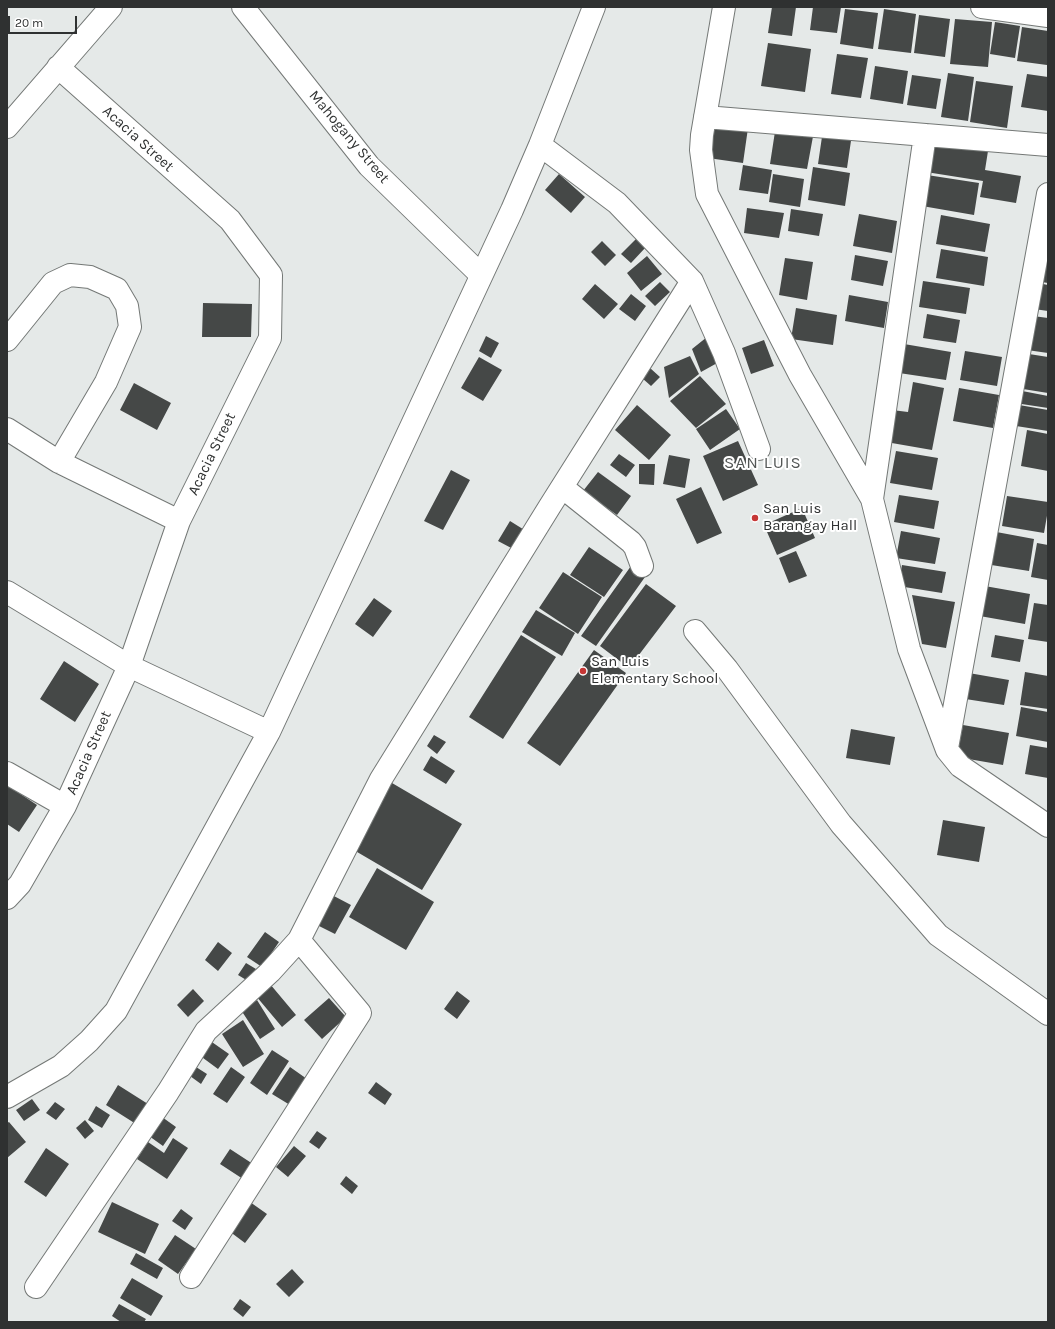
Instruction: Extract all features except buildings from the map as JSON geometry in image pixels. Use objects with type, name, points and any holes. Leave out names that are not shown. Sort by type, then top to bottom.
[{"type":"street","points":[[7,127],[111,7]]},
{"type":"street","name":"Mahogany Street","points":[[243,7],[369,166],[481,275]]},
{"type":"street","points":[[7,1097],[61,1066],[89,1041],[116,1011],[269,732],[512,210],[540,145],[594,7]]},
{"type":"street","points":[[724,7],[705,117],[701,150],[707,194],[800,375],[872,499],[909,649],[946,750],[960,766],[1048,826]]},
{"type":"street","points":[[982,7],[1048,16]]},
{"type":"street","name":"Acacia Street","points":[[7,898],[20,884],[65,806],[128,666],[179,521],[270,338],[272,275],[230,220],[58,67]]},
{"type":"street","points":[[705,117],[1048,145]]},
{"type":"street","points":[[872,499],[924,134]]},
{"type":"street","points":[[540,145],[617,204],[692,281],[724,353],[759,449]]},
{"type":"street","points":[[946,750],[1048,194]]},
{"type":"street","points":[[7,340],[53,282],[70,275],[90,277],[117,289],[128,306],[130,327],[106,382],[59,462]]},
{"type":"street","points":[[36,1287],[168,1092],[206,1031],[270,972],[299,940],[381,779],[692,281]]},
{"type":"street","points":[[7,429],[59,462],[179,521]]},
{"type":"street","points":[[562,487],[631,542],[635,547],[642,566]]},
{"type":"street","points":[[7,592],[128,666],[269,732]]},
{"type":"street","points":[[695,631],[727,668],[841,824],[938,935],[1048,1014]]},
{"type":"street","points":[[7,773],[65,806]]},
{"type":"street","points":[[191,1277],[360,1014],[299,940]]},
{"type":"place","name":"San Luis Barangay Hall","points":[[755,518]]},
{"type":"place","name":"San Luis Elementary School","points":[[583,671]]},
{"type":"district","name":"SAN LUIS","points":[[763,463]]}]
